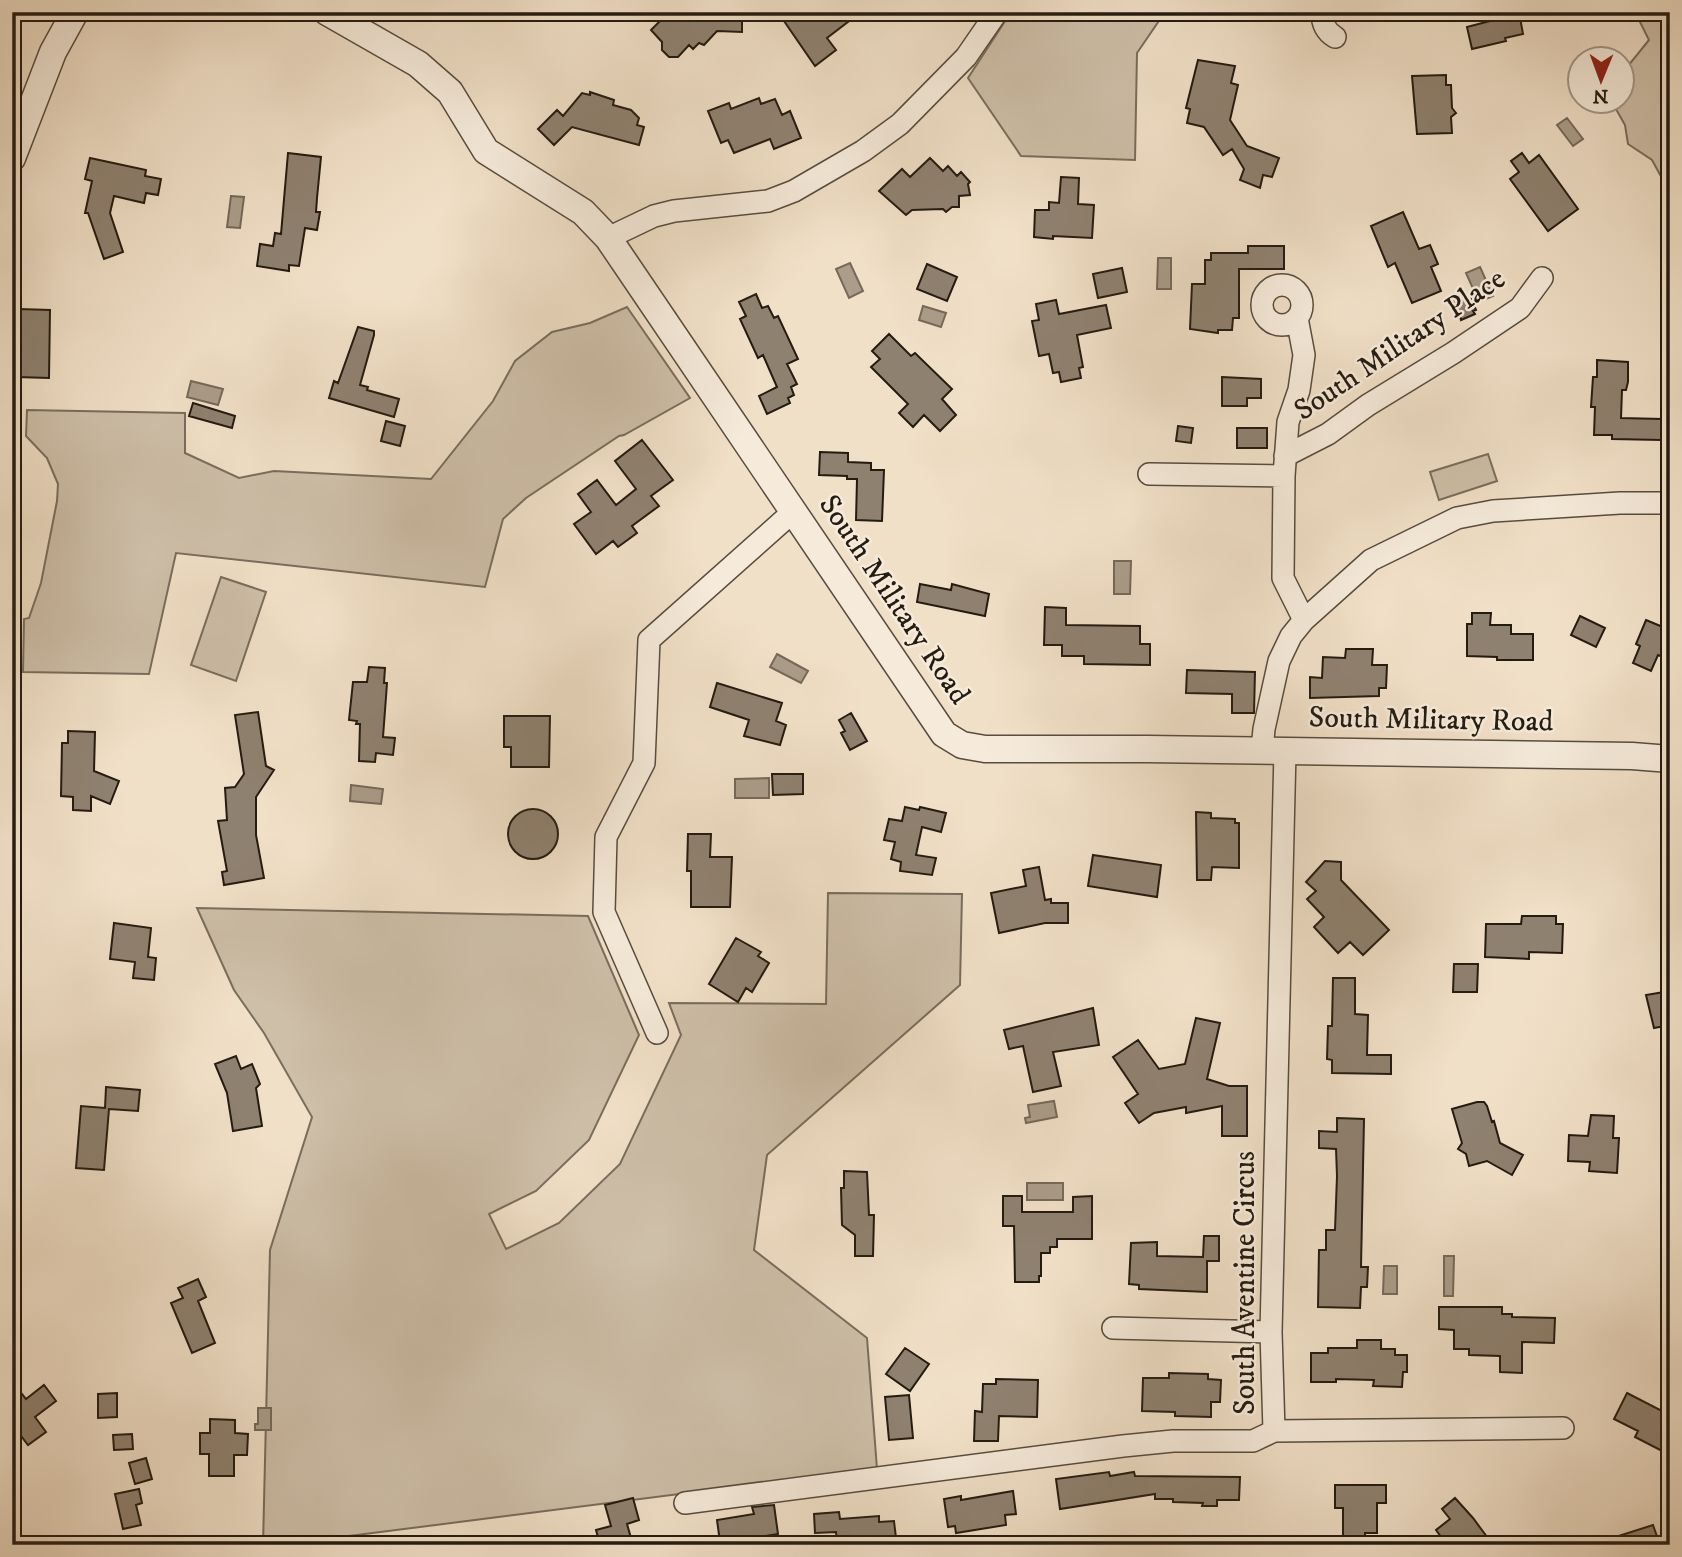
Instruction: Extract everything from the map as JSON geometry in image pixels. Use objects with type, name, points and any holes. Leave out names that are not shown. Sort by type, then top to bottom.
[{"type":"street","points":[[12,158],[53,51],[75,12]]},
{"type":"street","name":"South Military Road","points":[[327,12],[399,52],[437,79],[450,92],[486,151],[583,212],[608,238],[944,734],[953,741],[985,749],[1633,756],[1670,759]]},
{"type":"street","points":[[608,238],[654,216],[674,211],[768,201],[794,191],[863,150],[900,124],[966,57],[997,12]]},
{"type":"street","points":[[1322,12],[1323,24],[1328,33],[1335,37]]},
{"type":"street","name":"South Military Place","points":[[1149,474],[1285,466],[1368,405],[1520,308],[1542,278]]},
{"type":"street","name":"South Military Place","points":[[1297,318],[1304,355],[1299,390],[1287,422],[1283,578],[1304,620]]},
{"type":"street","points":[[1274,751],[1264,729],[1279,661],[1291,636],[1304,620],[1371,561],[1457,519],[1493,511],[1620,503],[1670,503]]},
{"type":"street","points":[[657,1033],[604,912],[606,837],[644,763],[649,640],[794,511]]},
{"type":"street","name":"South Aventine Circus","points":[[685,1503],[1123,1446],[1173,1441],[1253,1441],[1274,1431],[1271,1332],[1274,751]]},
{"type":"street","points":[[1113,1328],[1271,1332]]},
{"type":"street","points":[[1274,1431],[1563,1428]]},
{"type":"shaded area","points":[[1011,12],[1165,12],[1137,53],[1135,160],[1021,156],[968,78]]},
{"type":"shaded area","points":[[1635,12],[1670,12],[1670,193],[1652,160],[1628,144],[1625,125],[1620,116],[1636,116],[1636,56],[1649,40]]},
{"type":"shaded area","points":[[1567,118],[1583,139],[1573,146],[1557,125]]},
{"type":"shaded area","points":[[231,196],[244,197],[240,228],[227,227]]},
{"type":"shaded area","points":[[1158,258],[1171,258],[1171,289],[1157,289]]},
{"type":"shaded area","points":[[850,263],[863,291],[849,298],[836,269]]},
{"type":"shaded area","points":[[1480,267],[1493,296],[1479,302],[1466,273]]},
{"type":"shaded area","points":[[923,306],[946,313],[941,327],[919,320]]},
{"type":"shaded area","points":[[627,307],[690,398],[619,436],[526,498],[503,519],[485,587],[176,553],[149,674],[23,672],[24,619],[29,618],[41,583],[58,484],[47,458],[26,436],[27,410],[185,413],[185,453],[239,478],[274,471],[431,479],[493,401],[515,361],[552,332],[590,323]]},
{"type":"shaded area","points":[[191,381],[223,389],[218,405],[187,397]]},
{"type":"shaded area","points":[[1488,454],[1497,481],[1439,500],[1430,472]]},
{"type":"shaded area","points":[[1114,561],[1131,561],[1130,594],[1114,594]]},
{"type":"shaded area","points":[[221,577],[266,592],[236,681],[191,665]]},
{"type":"shaded area","points":[[777,654],[808,671],[801,683],[770,667]]},
{"type":"shaded area","points":[[769,778],[769,798],[735,798],[735,779]]},
{"type":"shaded area","points":[[351,785],[383,789],[381,804],[350,801]]},
{"type":"shaded area","points":[[828,893],[962,894],[960,985],[767,1155],[754,1250],[867,1338],[877,1469],[263,1545],[270,1250],[312,1117],[264,1033],[234,990],[197,908],[588,916],[639,1035],[589,1140],[536,1191],[489,1214],[506,1249],[559,1223],[620,1164],[681,1035],[669,1003],[826,1004]]},
{"type":"shaded area","points":[[1054,1101],[1057,1117],[1026,1123],[1025,1118],[1030,1117],[1028,1105]]},
{"type":"shaded area","points":[[1027,1183],[1063,1183],[1063,1200],[1027,1200]]},
{"type":"shaded area","points":[[1444,1256],[1454,1256],[1453,1296],[1444,1296]]},
{"type":"shaded area","points":[[1384,1266],[1397,1266],[1397,1294],[1383,1294]]},
{"type":"shaded area","points":[[258,1408],[271,1408],[271,1430],[255,1430],[255,1424],[258,1424]]},
{"type":"building","points":[[664,12],[742,12],[742,32],[717,31],[704,45],[699,43],[693,49],[689,45],[678,57],[669,57],[662,50],[662,42],[651,30],[663,18]]},
{"type":"building","points":[[796,12],[861,12],[827,38],[836,50],[815,66],[784,21]]},
{"type":"building","points":[[1488,12],[1519,12],[1523,34],[1472,49],[1467,27],[1490,21]]},
{"type":"building","points":[[1198,60],[1235,66],[1231,83],[1238,85],[1230,120],[1247,146],[1279,158],[1272,177],[1263,175],[1260,188],[1240,180],[1244,169],[1232,149],[1223,155],[1204,127],[1187,123],[1190,109],[1186,108]]},
{"type":"building","points":[[1446,75],[1446,85],[1451,85],[1452,108],[1456,113],[1451,117],[1452,133],[1417,134],[1412,76]]},
{"type":"building","points":[[590,92],[614,100],[613,105],[631,110],[639,118],[637,125],[644,127],[639,145],[572,127],[554,145],[538,129],[557,110],[563,116],[582,93],[590,95]]},
{"type":"building","points":[[759,98],[761,104],[775,99],[782,115],[790,111],[801,138],[774,149],[770,139],[734,153],[728,140],[721,143],[708,111],[729,103],[731,109]]},
{"type":"building","points":[[288,153],[321,157],[317,230],[305,228],[299,266],[289,265],[289,271],[257,266],[260,244],[273,246],[275,233],[281,234]]},
{"type":"building","points":[[1522,153],[1529,163],[1539,155],[1578,209],[1548,231],[1510,179],[1519,172],[1511,161]]},
{"type":"building","points":[[90,158],[146,170],[145,176],[161,179],[158,195],[146,193],[144,203],[114,196],[110,213],[123,252],[104,259],[88,213],[85,213],[92,181],[85,179]]},
{"type":"building","points":[[930,158],[943,171],[948,166],[957,176],[961,172],[970,182],[970,195],[959,196],[959,207],[952,207],[946,212],[943,209],[912,210],[906,215],[879,191],[902,169],[910,177]]},
{"type":"building","points":[[1061,177],[1079,178],[1078,204],[1094,205],[1092,238],[1034,237],[1035,210],[1049,210],[1049,202],[1059,203]]},
{"type":"building","points":[[1403,212],[1419,249],[1430,245],[1438,264],[1431,267],[1441,291],[1412,303],[1395,263],[1388,267],[1371,226]]},
{"type":"building","points":[[1248,246],[1284,246],[1284,269],[1239,269],[1239,318],[1233,318],[1232,330],[1218,330],[1218,333],[1190,329],[1192,284],[1205,284],[1205,260],[1211,260],[1211,253],[1248,253]]},
{"type":"building","points":[[927,264],[957,277],[947,301],[917,289]]},
{"type":"building","points":[[1122,268],[1127,292],[1098,298],[1093,274]]},
{"type":"building","points":[[756,294],[762,308],[768,306],[774,318],[778,316],[798,359],[787,364],[797,384],[791,387],[794,395],[788,398],[790,403],[767,414],[759,396],[777,387],[763,355],[758,358],[740,319],[746,316],[739,302]]},
{"type":"building","points":[[1465,295],[1470,296],[1476,310],[1473,311],[1475,314],[1461,320],[1460,316],[1456,317],[1449,301]]},
{"type":"building","points":[[1056,300],[1059,314],[1106,305],[1111,328],[1077,335],[1083,367],[1079,368],[1081,378],[1061,382],[1059,372],[1053,373],[1049,354],[1039,356],[1032,321],[1039,320],[1036,304]]},
{"type":"building","points":[[19,309],[50,310],[49,378],[17,377],[17,370],[12,370],[12,345],[18,345]]},
{"type":"building","points":[[358,327],[374,331],[360,385],[368,387],[367,390],[399,399],[394,417],[329,398],[334,381],[338,383]]},
{"type":"building","points":[[889,334],[911,356],[915,353],[952,389],[942,399],[956,415],[940,431],[924,415],[913,427],[899,413],[908,404],[871,367],[880,359],[872,351]]},
{"type":"building","points":[[1597,360],[1628,362],[1628,382],[1626,390],[1622,390],[1621,418],[1662,419],[1661,440],[1612,439],[1612,435],[1594,435],[1595,407],[1591,407],[1593,377],[1597,377]]},
{"type":"building","points":[[1222,377],[1261,379],[1261,398],[1247,398],[1247,406],[1222,406]]},
{"type":"building","points":[[193,403],[235,416],[232,428],[189,416]]},
{"type":"building","points":[[386,421],[405,426],[400,446],[381,441]]},
{"type":"building","points":[[1178,426],[1193,428],[1191,443],[1176,441]]},
{"type":"building","points":[[1237,428],[1267,428],[1267,448],[1237,448]]},
{"type":"building","points":[[642,440],[673,480],[651,496],[659,506],[632,526],[637,533],[618,547],[613,541],[596,554],[574,524],[591,512],[578,494],[597,480],[616,505],[636,489],[615,461]]},
{"type":"building","points":[[820,452],[848,453],[848,462],[871,463],[871,470],[884,470],[882,521],[856,520],[857,479],[819,475]]},
{"type":"building","points":[[920,584],[951,590],[952,584],[989,594],[985,616],[917,602]]},
{"type":"building","points":[[1045,607],[1066,608],[1066,625],[1140,626],[1140,644],[1150,644],[1150,665],[1084,664],[1084,656],[1062,656],[1062,645],[1044,645]]},
{"type":"building","points":[[1472,613],[1491,613],[1490,625],[1511,625],[1511,634],[1533,634],[1533,660],[1497,660],[1497,657],[1467,656],[1467,624],[1472,624]]},
{"type":"building","points":[[1580,616],[1605,628],[1596,647],[1571,635]]},
{"type":"building","points":[[1646,620],[1670,630],[1670,660],[1658,655],[1651,671],[1633,663],[1640,646],[1636,644]]},
{"type":"building","points":[[1346,649],[1373,649],[1372,665],[1387,665],[1386,688],[1379,688],[1379,696],[1310,698],[1310,677],[1322,678],[1323,657],[1345,658]]},
{"type":"building","points":[[369,667],[385,668],[384,683],[387,683],[383,737],[395,738],[393,755],[376,753],[375,762],[359,761],[360,724],[349,720],[353,682],[367,682]]},
{"type":"building","points":[[1187,670],[1255,672],[1254,713],[1232,713],[1232,694],[1186,693]]},
{"type":"building","points":[[717,683],[782,703],[776,721],[786,725],[780,745],[744,736],[749,720],[710,707]]},
{"type":"building","points":[[258,712],[266,766],[274,770],[256,797],[256,835],[264,878],[224,885],[222,872],[227,871],[218,821],[227,820],[225,788],[235,787],[244,774],[235,715]]},
{"type":"building","points":[[851,713],[867,741],[850,750],[841,733],[845,731],[839,720]]},
{"type":"building","points":[[504,716],[550,716],[549,767],[511,767],[511,747],[504,747]]},
{"type":"building","points":[[68,731],[95,732],[94,771],[119,781],[110,804],[91,796],[91,811],[73,810],[73,797],[61,796],[62,743],[68,743]]},
{"type":"building","points":[[772,774],[803,774],[803,794],[773,795]]},
{"type":"building","points":[[905,807],[919,810],[920,807],[946,813],[941,832],[922,827],[916,855],[936,858],[932,875],[900,871],[901,862],[891,859],[895,842],[884,840],[889,819],[902,821]]},
{"type":"building","points":[[533,809],[551,816],[558,834],[551,852],[533,859],[515,852],[508,834],[515,816]]},
{"type":"building","points":[[1196,812],[1211,813],[1211,818],[1235,819],[1235,823],[1239,823],[1239,868],[1212,867],[1211,880],[1197,880]]},
{"type":"building","points":[[688,834],[711,834],[710,857],[732,857],[730,907],[691,907],[691,871],[687,871]]},
{"type":"building","points":[[1093,855],[1161,865],[1157,897],[1088,886]]},
{"type":"building","points":[[1325,861],[1341,862],[1341,880],[1389,930],[1363,955],[1350,942],[1338,953],[1314,927],[1324,917],[1307,899],[1316,891],[1306,882]]},
{"type":"building","points":[[1039,867],[1045,900],[1051,899],[1051,903],[1068,903],[1068,923],[1045,923],[999,933],[991,893],[1026,886],[1023,870]]},
{"type":"building","points":[[1522,916],[1556,916],[1556,924],[1563,924],[1562,953],[1529,952],[1529,959],[1485,957],[1486,924],[1521,924]]},
{"type":"building","points":[[114,923],[151,928],[148,957],[156,958],[154,980],[133,978],[135,962],[110,959]]},
{"type":"building","points":[[736,938],[761,952],[758,956],[769,963],[752,992],[746,988],[738,1002],[709,984]]},
{"type":"building","points":[[1454,964],[1478,964],[1477,992],[1453,992]]},
{"type":"building","points":[[1333,978],[1355,978],[1355,1014],[1368,1015],[1367,1055],[1391,1055],[1391,1074],[1332,1073],[1332,1060],[1327,1059],[1328,1026],[1332,1026]]},
{"type":"building","points":[[1670,991],[1670,1025],[1654,1028],[1646,995]]},
{"type":"building","points":[[1093,1008],[1099,1045],[1053,1052],[1061,1086],[1033,1092],[1023,1046],[1009,1049],[1004,1030]]},
{"type":"building","points":[[1196,1018],[1220,1023],[1207,1079],[1229,1086],[1247,1086],[1247,1136],[1222,1136],[1222,1106],[1186,1113],[1186,1107],[1154,1113],[1139,1123],[1125,1103],[1138,1094],[1113,1057],[1138,1040],[1159,1069],[1185,1064]]},
{"type":"building","points":[[236,1056],[241,1069],[252,1064],[260,1084],[256,1088],[262,1126],[233,1131],[227,1093],[215,1064]]},
{"type":"building","points":[[106,1087],[140,1090],[138,1111],[109,1109],[104,1170],[76,1168],[81,1106],[105,1108]]},
{"type":"building","points":[[1484,1102],[1487,1106],[1500,1143],[1523,1155],[1512,1175],[1487,1161],[1469,1166],[1466,1154],[1458,1149],[1462,1143],[1452,1109]]},
{"type":"building","points":[[1591,1115],[1614,1116],[1613,1138],[1619,1138],[1617,1173],[1589,1171],[1590,1162],[1568,1161],[1569,1135],[1588,1136]]},
{"type":"building","points":[[1337,1118],[1364,1119],[1361,1267],[1368,1267],[1367,1287],[1361,1287],[1360,1308],[1318,1307],[1319,1250],[1326,1250],[1326,1230],[1335,1230],[1337,1176],[1336,1149],[1319,1148],[1319,1131],[1337,1132]]},
{"type":"building","points":[[844,1171],[867,1172],[869,1215],[874,1215],[873,1256],[855,1256],[855,1235],[842,1225],[841,1188],[844,1188]]},
{"type":"building","points":[[1003,1196],[1022,1196],[1022,1212],[1073,1212],[1073,1197],[1092,1196],[1092,1239],[1057,1239],[1057,1247],[1050,1247],[1050,1253],[1041,1253],[1039,1282],[1015,1282],[1014,1226],[1003,1226]]},
{"type":"building","points":[[1204,1236],[1219,1236],[1219,1261],[1207,1261],[1207,1292],[1139,1289],[1139,1285],[1129,1284],[1131,1243],[1157,1242],[1157,1256],[1203,1257]]},
{"type":"building","points":[[198,1279],[206,1297],[198,1301],[215,1343],[192,1353],[171,1303],[183,1298],[178,1288]]},
{"type":"building","points":[[1439,1307],[1502,1307],[1502,1314],[1512,1314],[1512,1317],[1555,1318],[1554,1343],[1522,1342],[1522,1373],[1500,1372],[1500,1356],[1469,1355],[1469,1349],[1454,1349],[1454,1330],[1439,1329]]},
{"type":"building","points":[[1357,1340],[1381,1340],[1381,1349],[1395,1349],[1395,1355],[1407,1355],[1407,1372],[1403,1372],[1402,1387],[1373,1386],[1374,1380],[1336,1379],[1336,1382],[1311,1382],[1311,1353],[1328,1353],[1328,1348],[1357,1348]]},
{"type":"building","points":[[905,1348],[929,1364],[910,1391],[886,1374]]},
{"type":"building","points":[[1169,1373],[1208,1374],[1208,1379],[1221,1380],[1220,1402],[1211,1402],[1211,1417],[1175,1416],[1175,1412],[1142,1411],[1143,1378],[1169,1378]]},
{"type":"building","points":[[996,1379],[1038,1380],[1037,1417],[999,1416],[998,1441],[974,1441],[975,1411],[982,1412],[983,1384],[996,1384]]},
{"type":"building","points":[[12,1381],[26,1399],[44,1385],[56,1401],[35,1417],[46,1432],[28,1445],[12,1424]]},
{"type":"building","points":[[117,1393],[117,1417],[98,1418],[98,1394]]},
{"type":"building","points":[[1627,1393],[1670,1415],[1670,1455],[1635,1437],[1638,1431],[1614,1419]]},
{"type":"building","points":[[909,1395],[913,1438],[889,1440],[885,1397]]},
{"type":"building","points":[[210,1419],[235,1420],[235,1433],[248,1434],[247,1455],[234,1455],[234,1476],[209,1476],[209,1454],[200,1454],[200,1433],[210,1433]]},
{"type":"building","points":[[132,1434],[133,1449],[114,1450],[113,1435]]},
{"type":"building","points":[[146,1458],[152,1479],[135,1484],[129,1463]]},
{"type":"building","points":[[1109,1472],[1110,1476],[1134,1472],[1135,1476],[1240,1477],[1239,1500],[1217,1500],[1217,1506],[1202,1506],[1203,1503],[1155,1499],[1155,1494],[1060,1509],[1056,1479]]},
{"type":"building","points":[[1335,1485],[1386,1485],[1386,1503],[1377,1503],[1377,1533],[1365,1533],[1365,1545],[1343,1545],[1343,1508],[1335,1508]]},
{"type":"building","points":[[139,1489],[142,1503],[136,1505],[141,1525],[123,1529],[115,1494]]},
{"type":"building","points":[[1013,1491],[1016,1514],[1005,1515],[1006,1525],[956,1533],[955,1526],[948,1527],[944,1499],[961,1496],[961,1500]]},
{"type":"building","points":[[633,1498],[639,1520],[627,1524],[633,1545],[600,1545],[596,1530],[611,1526],[605,1505]]},
{"type":"building","points":[[1455,1498],[1493,1545],[1447,1545],[1436,1530],[1450,1519],[1442,1509]]},
{"type":"building","points":[[774,1505],[778,1534],[758,1537],[759,1543],[752,1545],[742,1545],[741,1539],[720,1542],[717,1520],[754,1514],[752,1507]]},
{"type":"building","points":[[839,1512],[840,1519],[879,1516],[879,1522],[894,1521],[896,1538],[837,1542],[836,1532],[815,1533],[814,1514]]},
{"type":"building","points":[[1653,1525],[1660,1545],[1601,1545],[1600,1542]]}]
